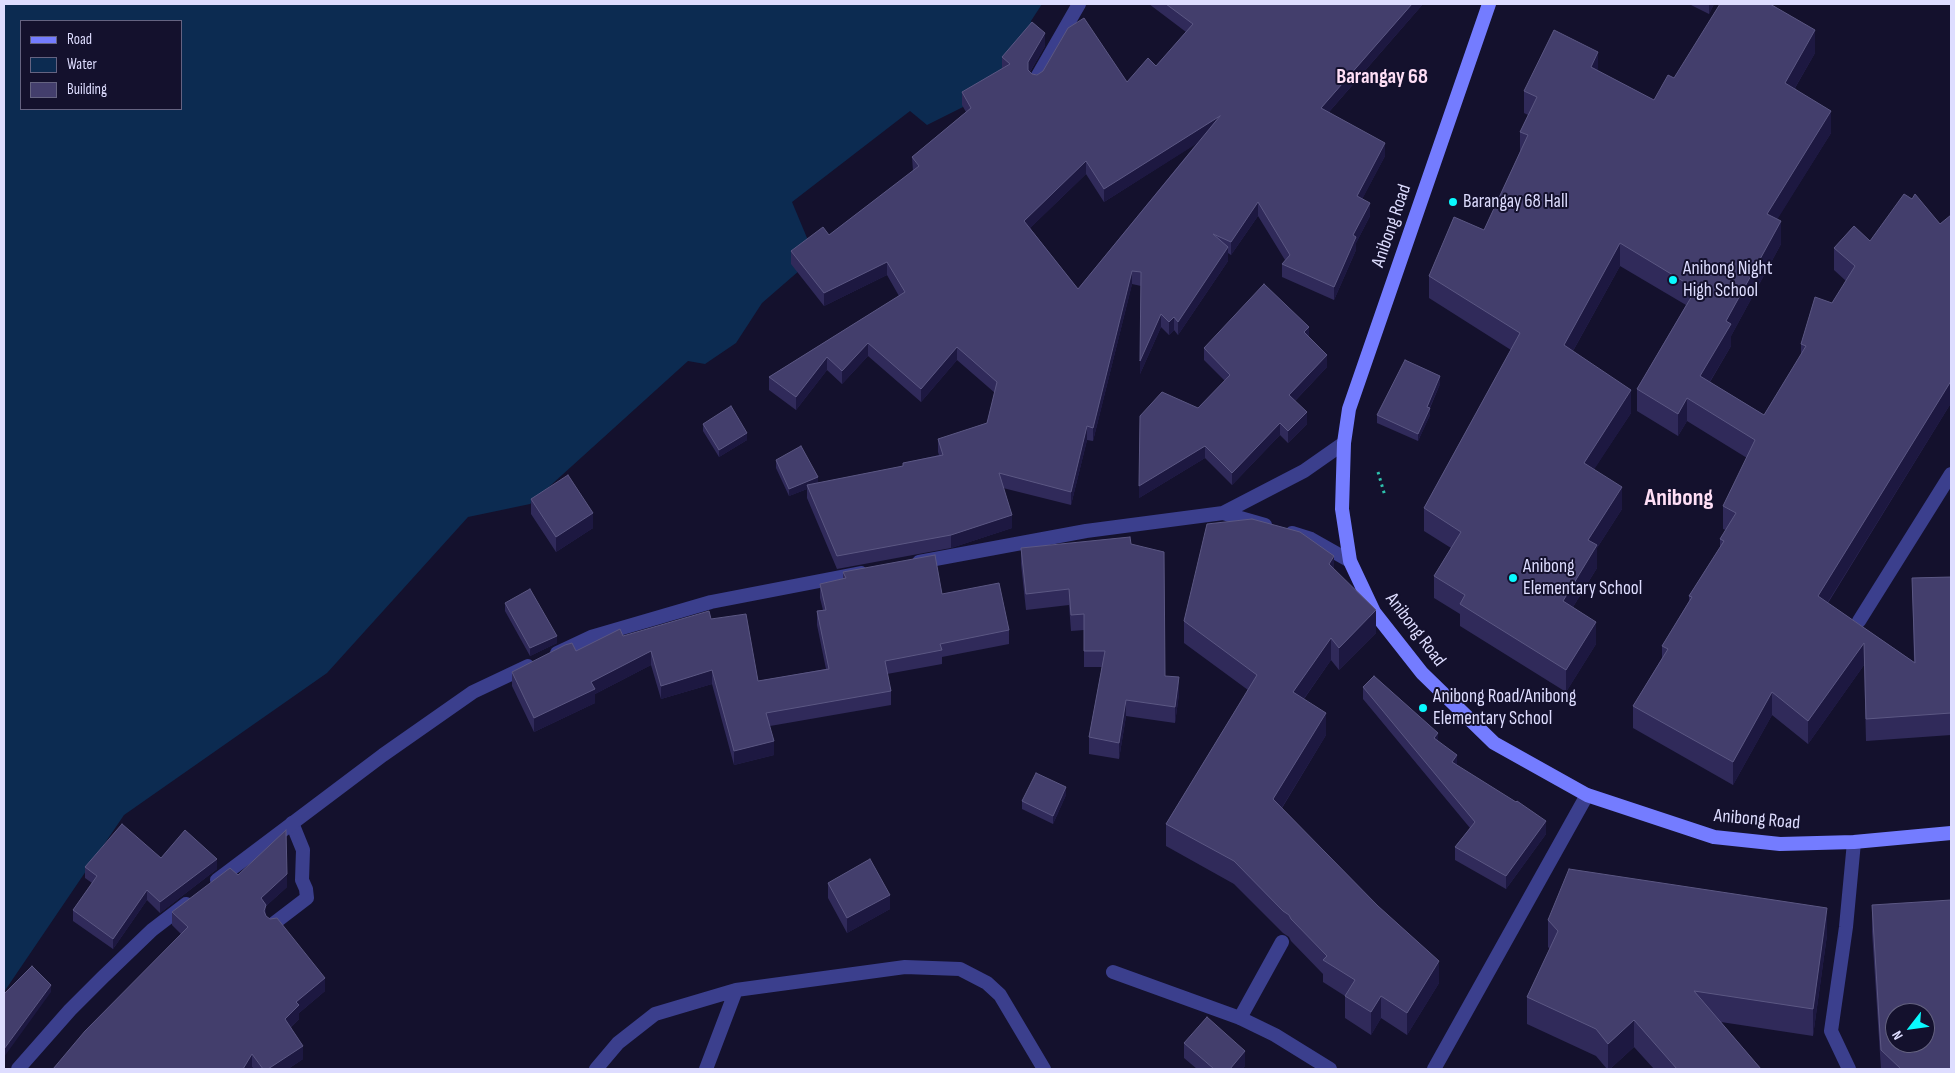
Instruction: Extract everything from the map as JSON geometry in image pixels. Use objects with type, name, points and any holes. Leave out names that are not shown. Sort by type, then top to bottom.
[{"type":"main road","name":"Anibong Road","points":[[1489,4],[1349,409],[1344,442],[1342,509],[1350,561],[1374,612],[1422,673],[1494,743],[1587,795],[1714,837],[1780,844],[1854,842],[1951,833]]},
{"type":"street","points":[[1036,78],[1079,4]]},
{"type":"street","points":[[906,564],[1086,531],[1223,513],[1304,471],[1344,442]]},
{"type":"street","points":[[1859,621],[1951,474]]},
{"type":"street","points":[[1223,513],[1311,539],[1350,561]]},
{"type":"street","points":[[18,1069],[103,977],[152,930],[292,823],[473,692],[591,637],[711,602],[877,570]]},
{"type":"street","points":[[1434,1069],[1587,795]]},
{"type":"street","points":[[273,924],[307,898],[302,880],[303,850],[292,823]]},
{"type":"street","points":[[1849,1069],[1831,1031],[1846,927],[1854,842]]},
{"type":"street","points":[[1240,1018],[1282,942]]},
{"type":"street","points":[[596,1069],[618,1042],[655,1014],[736,990],[905,967],[960,969],[987,983],[1000,995],[1044,1069]]},
{"type":"street","points":[[1113,972],[1240,1018],[1275,1035],[1330,1069]]},
{"type":"street","points":[[706,1069],[736,990]]},
{"type":"path","points":[[1378,472],[1385,496]]},
{"type":"water","points":[[4,4],[1042,4],[1031,21],[1037,48],[993,92],[927,125],[910,111],[792,202],[815,257],[762,303],[736,343],[705,364],[688,361],[530,504],[468,517],[327,673],[124,815],[4,992]]},
{"type":"building","points":[[1166,4],[1412,4],[1321,108],[1385,143],[1357,196],[1370,203],[1353,235],[1356,237],[1334,287],[1282,264],[1290,255],[1258,202],[1231,242],[1213,234],[1228,247],[1178,322],[1174,317],[1169,322],[1161,314],[1140,361],[1141,272],[1132,271],[1093,428],[1087,426],[1071,492],[999,473],[1012,515],[951,535],[837,556],[807,485],[903,466],[903,463],[943,455],[938,439],[987,423],[997,382],[957,347],[921,389],[868,343],[842,371],[827,357],[796,397],[769,377],[905,292],[887,262],[824,293],[791,251],[823,227],[829,235],[919,166],[912,157],[971,108],[962,92],[1010,64],[1002,57],[1032,22],[1045,33],[1028,62],[1028,70],[1032,74],[1037,75],[1043,71],[1068,28],[1084,18],[1127,82],[1148,58],[1156,66],[1193,24]],"holes":[[[1220,116],[1078,289],[1024,221],[1086,161],[1104,189]]]},
{"type":"building","points":[[1720,4],[1770,4],[1815,30],[1785,83],[1831,111],[1767,214],[1781,221],[1726,321],[1731,324],[1700,376],[1764,415],[1806,346],[1801,344],[1815,297],[1832,303],[1855,266],[1834,248],[1854,226],[1870,241],[1904,194],[1912,199],[1915,194],[1940,224],[1951,215],[1951,381],[1818,596],[1915,663],[1912,578],[1951,577],[1951,713],[1866,719],[1864,643],[1808,721],[1772,692],[1733,762],[1633,706],[1668,649],[1662,646],[1692,597],[1689,596],[1724,541],[1720,539],[1736,513],[1723,506],[1755,440],[1687,398],[1678,414],[1637,389],[1696,289],[1620,243],[1564,345],[1631,390],[1584,463],[1622,487],[1588,540],[1597,545],[1563,601],[1596,622],[1566,670],[1460,604],[1465,595],[1434,576],[1461,532],[1424,508],[1520,333],[1429,276],[1454,217],[1484,230],[1528,135],[1520,132],[1537,97],[1524,91],[1554,30],[1598,52],[1591,67],[1654,100],[1668,75],[1674,78]]},
{"type":"building","points":[[1264,284],[1309,327],[1304,332],[1327,355],[1289,395],[1307,412],[1288,431],[1280,423],[1232,473],[1205,446],[1139,486],[1140,416],[1162,392],[1198,408],[1230,375],[1204,348]]},
{"type":"building","points":[[1405,360],[1440,376],[1427,407],[1430,408],[1418,434],[1377,415]]},
{"type":"building","points":[[731,406],[747,433],[719,450],[703,424]]},
{"type":"building","points":[[801,446],[818,477],[789,489],[776,460]]},
{"type":"building","points":[[568,475],[593,513],[556,537],[531,499]]},
{"type":"building","points":[[1252,519],[1300,532],[1334,556],[1329,564],[1376,610],[1339,648],[1331,638],[1293,692],[1326,713],[1273,799],[1378,906],[1439,961],[1407,1013],[1381,996],[1371,1012],[1345,996],[1355,980],[1323,960],[1327,956],[1289,915],[1234,861],[1166,824],[1257,675],[1184,621],[1207,524]]},
{"type":"building","points":[[1130,537],[1131,544],[1164,552],[1165,676],[1179,677],[1175,707],[1126,700],[1119,743],[1089,737],[1105,651],[1084,651],[1084,614],[1071,615],[1069,589],[1026,594],[1021,548]]},
{"type":"building","points":[[935,555],[942,594],[999,583],[1009,630],[940,644],[942,650],[885,661],[891,691],[766,713],[774,741],[734,751],[712,670],[661,686],[651,651],[591,682],[595,689],[534,718],[512,672],[565,645],[572,643],[576,651],[620,629],[623,636],[709,611],[711,619],[746,614],[758,681],[829,669],[817,611],[826,610],[820,584],[846,578],[843,572]]},
{"type":"building","points":[[530,589],[557,636],[530,648],[505,603]]},
{"type":"building","points":[[1374,676],[1438,733],[1434,738],[1457,755],[1452,762],[1517,801],[1546,821],[1506,876],[1455,847],[1475,822],[1363,687]]},
{"type":"building","points":[[1036,773],[1066,787],[1053,816],[1022,801]]},
{"type":"building","points":[[122,824],[161,858],[185,830],[217,859],[160,902],[147,890],[113,939],[73,910],[97,876],[85,867]]},
{"type":"building","points":[[286,830],[287,874],[261,898],[266,905],[264,911],[266,916],[270,919],[277,918],[325,978],[296,1002],[299,1005],[285,1019],[303,1046],[268,1069],[263,1069],[252,1054],[243,1069],[53,1069],[85,1031],[188,927],[172,912],[230,868],[238,875]]},
{"type":"building","points":[[870,859],[890,895],[847,918],[828,883]]},
{"type":"building","points":[[1569,869],[1827,908],[1813,1009],[1694,991],[1761,1069],[1677,1069],[1634,1020],[1608,1044],[1596,1029],[1527,997],[1558,931],[1548,920]]},
{"type":"building","points":[[1951,900],[1951,1069],[1901,1069],[1881,1050],[1872,905]]},
{"type":"building","points":[[32,966],[51,985],[4,1049],[4,994]]},
{"type":"building","points":[[1207,1017],[1245,1051],[1230,1069],[1214,1069],[1184,1043]]},
{"type":"place","name":"Barangay 68 Hall","points":[[1453,202]]},
{"type":"place","name":"Anibong Night High School","points":[[1673,280]]},
{"type":"place","name":"Anibong Elementary School","points":[[1513,578]]},
{"type":"place","name":"Anibong Road/Anibong Elementary School","points":[[1423,708]]},
{"type":"district","name":"Barangay 68","points":[[1382,78]]},
{"type":"district","name":"Anibong","points":[[1679,499]]}]
